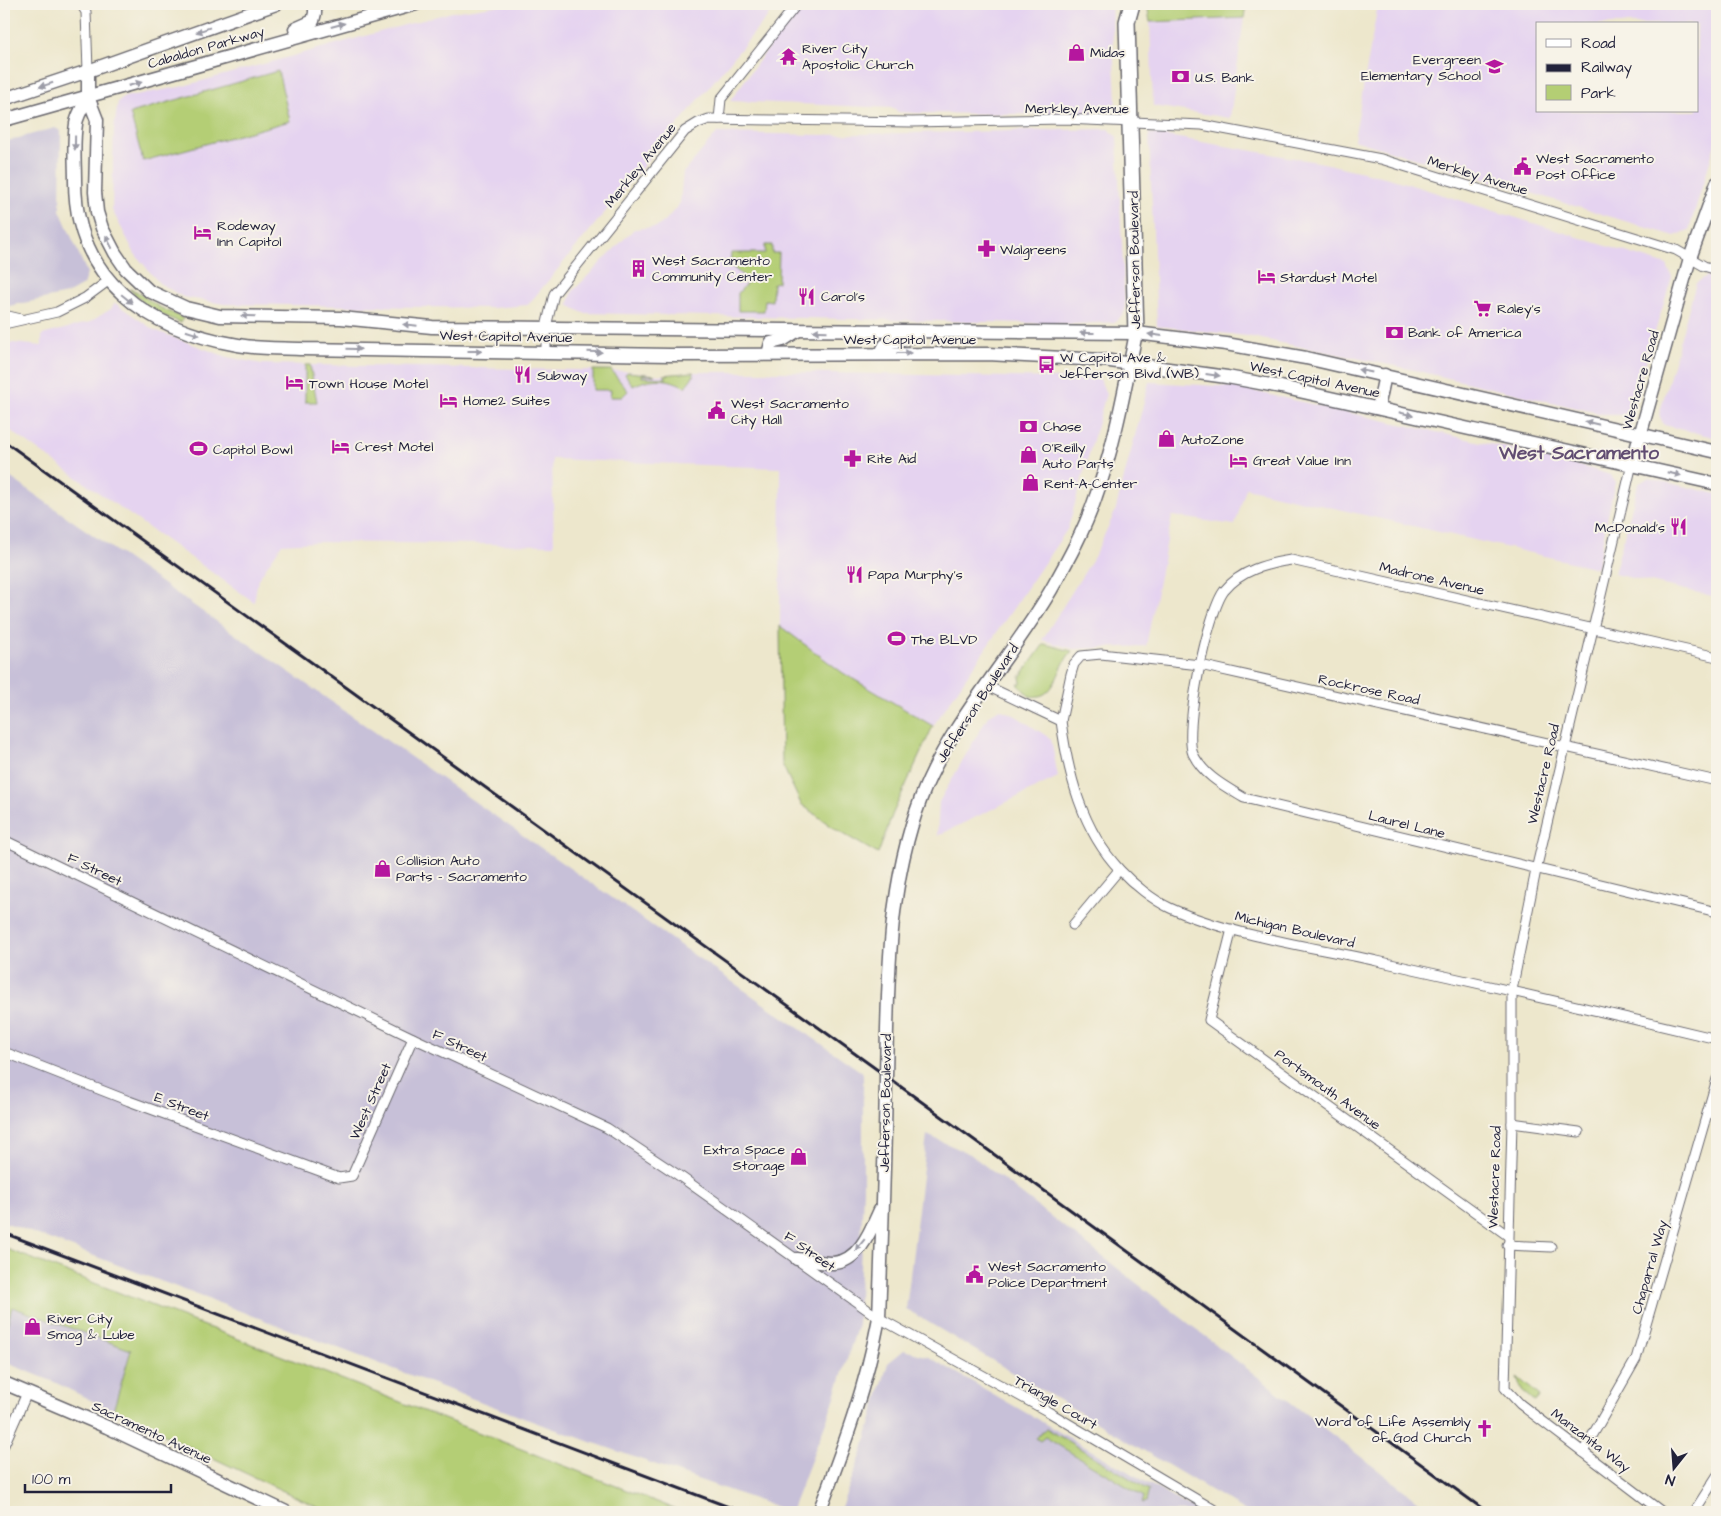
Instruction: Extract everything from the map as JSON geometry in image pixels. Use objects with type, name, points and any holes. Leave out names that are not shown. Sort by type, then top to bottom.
[{"type":"main road","name":"Cabaldon Parkway","points":[[4,99],[276,4]]},
{"type":"main road","points":[[241,53],[258,40],[308,25],[315,13],[315,4]]},
{"type":"main road","name":"Cabaldon Parkway","points":[[4,120],[416,4]]},
{"type":"main road","name":"Jefferson Boulevard","points":[[1120,4],[1127,22]]},
{"type":"main road","name":"Jefferson Boulevard","points":[[819,1512],[856,1414],[870,1366],[879,1318],[888,971],[892,913],[903,858],[921,798],[938,761],[1042,604],[1086,523],[1100,485],[1136,333],[1132,122],[1127,22],[1132,4]]},
{"type":"main road","points":[[88,71],[88,97]]},
{"type":"main road","name":"West Capitol Avenue","points":[[88,97],[97,120],[95,173],[97,212],[107,239],[126,269],[142,286],[173,304],[220,316],[341,318],[432,327],[1136,333],[1267,350],[1385,375],[1717,452]]},
{"type":"main road","name":"West Capitol Avenue","points":[[88,97],[76,123],[77,212],[88,247],[108,281],[137,307],[161,321],[194,334],[237,345],[303,349],[546,351],[670,355],[881,353],[995,355],[1103,360],[1240,378],[1717,484]]},
{"type":"main road","name":"Westacre Road","points":[[1632,464],[1690,258],[1717,183]]},
{"type":"main road","points":[[108,281],[126,269]]},
{"type":"main road","points":[[768,354],[768,345],[783,340],[797,331]]},
{"type":"main road","points":[[881,353],[885,344],[928,332]]},
{"type":"main road","points":[[1378,408],[1385,375]]},
{"type":"main road","points":[[797,1259],[832,1263],[844,1261],[852,1256],[870,1233],[883,1203]]},
{"type":"main road","name":"Sacramento Avenue","points":[[4,1383],[107,1427],[286,1512]]},
{"type":"street","points":[[82,4],[86,12],[88,71]]},
{"type":"street","points":[[719,119],[722,99],[797,4]]},
{"type":"street","name":"Merkley Avenue","points":[[546,351],[546,327],[554,294],[685,131],[704,120],[912,122],[1064,119],[1202,125],[1381,159],[1676,250],[1717,270]]},
{"type":"street","points":[[4,324],[57,312],[98,291],[108,281]]},
{"type":"street","points":[[4,315],[21,319]]},
{"type":"street","name":"Westacre Road","points":[[1505,1388],[1507,1235],[1512,1123],[1512,990],[1536,870],[1632,464]]},
{"type":"street","name":"Madrone Avenue","points":[[1200,665],[1211,618],[1224,592],[1237,580],[1255,568],[1292,560],[1717,657]]},
{"type":"street","name":"Rockrose Road","points":[[1061,721],[1074,664],[1081,656],[1101,654],[1200,665],[1717,781]]},
{"type":"street","name":"Laurel Lane","points":[[1200,665],[1191,721],[1193,753],[1211,778],[1244,798],[1536,870],[1717,912]]},
{"type":"street","points":[[987,686],[1061,721]]},
{"type":"street","name":"Michigan Boulevard","points":[[1061,721],[1066,761],[1077,796],[1095,835],[1119,870],[1142,890],[1169,908],[1232,929],[1512,990],[1717,1039]]},
{"type":"street","name":"F Street","points":[[4,840],[412,1038],[607,1128],[681,1177],[879,1318]]},
{"type":"street","points":[[1073,925],[1119,870]]},
{"type":"street","name":"Portsmouth Avenue","points":[[1232,929],[1209,1020],[1507,1235]]},
{"type":"street","name":"West Street","points":[[352,1176],[412,1038]]},
{"type":"street","name":"E Street","points":[[4,1052],[286,1160],[339,1178],[352,1176]]},
{"type":"street","name":"Chaparral Way","points":[[1583,1452],[1636,1359],[1717,1079]]},
{"type":"street","points":[[1512,1123],[1578,1132]]},
{"type":"street","points":[[1507,1245],[1551,1247]]},
{"type":"street","name":"Triangle Court","points":[[879,1318],[1046,1411],[1218,1512]]},
{"type":"street","name":"Manzanita Way","points":[[1505,1388],[1520,1404],[1662,1512]]},
{"type":"street","points":[[4,1445],[8,1425],[27,1393]]},
{"type":"street","points":[[1694,1512],[1717,1476]]},
{"type":"shaded area","points":[[507,4],[778,4],[528,305],[493,308],[224,304],[183,297],[159,283],[135,254],[112,210],[114,128],[118,102],[124,97],[180,87],[452,12]]},
{"type":"shaded area","points":[[800,4],[1111,4],[1116,101],[1112,110],[1098,115],[917,113],[898,112],[894,108],[730,101]]},
{"type":"shaded area","points":[[1378,4],[1717,4],[1717,138],[1689,230],[1675,236],[1354,140]]},
{"type":"shaded area","points":[[1244,18],[1230,118],[1153,106],[1150,22]]},
{"type":"shaded area","points":[[55,128],[61,131],[60,210],[87,273],[83,285],[67,294],[4,307],[4,142]]},
{"type":"shaded area","points":[[1108,129],[1117,137],[1125,311],[1116,322],[1073,324],[583,313],[568,305],[573,291],[634,229],[657,227],[665,221],[680,203],[683,173],[717,133],[820,135]]},
{"type":"shaded area","points":[[1149,133],[1323,163],[1389,178],[1667,265],[1672,277],[1631,410],[1623,415],[1607,415],[1405,368],[1247,336],[1157,326]]},
{"type":"shaded area","points":[[1707,276],[1717,279],[1717,438],[1664,425],[1659,415],[1696,283]]},
{"type":"shaded area","points":[[115,303],[154,330],[227,357],[262,364],[626,371],[661,375],[695,372],[783,372],[1100,379],[1106,394],[1068,528],[933,726],[843,673],[780,626],[781,468],[552,459],[554,545],[317,542],[282,544],[258,579],[254,602],[4,426],[4,342],[42,346],[42,335],[90,322],[111,309]]},
{"type":"shaded area","points":[[1149,382],[1235,387],[1557,459],[1611,475],[1615,482],[1597,568],[1246,488],[1235,525],[1172,516],[1146,646],[1074,649],[1042,640],[1094,557],[1115,512]]},
{"type":"shaded area","points":[[4,473],[863,1073],[863,1190],[858,1324],[832,1406],[791,1512],[540,1424],[4,1222]]},
{"type":"shaded area","points":[[1648,478],[1717,494],[1717,597],[1614,574],[1638,484]]},
{"type":"shaded area","points":[[1000,709],[1016,716],[1051,739],[1058,777],[937,836],[939,802],[988,716]]},
{"type":"shaded area","points":[[927,1135],[970,1154],[1432,1512],[1247,1512],[906,1309]]},
{"type":"shaded area","points":[[12,1307],[131,1350],[113,1411],[52,1381],[4,1362],[4,1336]]},
{"type":"shaded area","points":[[904,1350],[929,1357],[1198,1512],[839,1512],[862,1453],[888,1363]]},
{"type":"green space","points":[[1147,4],[1246,4],[1244,18],[1150,22]]},
{"type":"green space","points":[[278,71],[290,121],[143,161],[130,113]]},
{"type":"green space","points":[[765,245],[772,245],[772,253],[779,253],[778,282],[773,283],[772,301],[765,300],[764,311],[738,311],[738,293],[749,281],[730,265],[731,253],[765,253]]},
{"type":"green space","points":[[129,289],[136,291],[159,307],[183,318],[181,323],[151,310]]},
{"type":"green space","points":[[305,365],[310,365],[317,402],[305,402]]},
{"type":"green space","points":[[593,370],[611,370],[628,391],[622,397],[610,397],[611,390],[593,390]]},
{"type":"green space","points":[[628,372],[655,375],[642,375],[642,377],[667,378],[664,375],[693,372],[694,375],[685,387],[672,381],[659,379],[633,386],[625,374]]},
{"type":"green space","points":[[780,626],[843,673],[933,726],[893,813],[878,854],[835,829],[801,804],[782,764]]},
{"type":"green space","points":[[1044,644],[1072,651],[1051,688],[1038,696],[1029,696],[1018,684],[1021,683],[1020,677]]},
{"type":"green space","points":[[4,1248],[683,1512],[328,1512],[113,1411],[131,1350],[12,1307],[4,1336]]},
{"type":"green space","points":[[1517,1377],[1540,1396],[1535,1402],[1522,1391]]},
{"type":"green space","points":[[1046,1428],[1149,1490],[1146,1502],[1142,1503],[1144,1497],[1045,1437],[1040,1441],[1036,1438]]},
{"type":"railway","points":[[4,441],[886,1076],[1487,1512]]},
{"type":"railway","points":[[4,1233],[742,1512]]},
{"type":"place","name":"Midas","points":[[1076,52]]},
{"type":"place","name":"River City Apostolic Church","points":[[788,56]]},
{"type":"place","name":"Evergreen Elementary School","points":[[1495,67]]},
{"type":"place","name":"U.S. Bank","points":[[1181,77]]},
{"type":"place","name":"West Sacramento Post Office","points":[[1522,166]]},
{"type":"place","name":"Rodeway Inn Capitol","points":[[203,233]]},
{"type":"place","name":"Walgreens","points":[[986,249]]},
{"type":"place","name":"West Sacramento Community Center","points":[[638,268]]},
{"type":"place","name":"Stardust Motel","points":[[1266,277]]},
{"type":"place","name":"Carol's","points":[[807,296]]},
{"type":"place","name":"Raley's","points":[[1483,308]]},
{"type":"place","name":"Bank of America","points":[[1394,332]]},
{"type":"place","name":"W Capitol Ave & Jefferson Blvd (WB)","points":[[1046,365]]},
{"type":"place","name":"Subway","points":[[523,375]]},
{"type":"place","name":"Town House Motel","points":[[295,383]]},
{"type":"place","name":"Home2 Suites","points":[[449,400]]},
{"type":"place","name":"West Sacramento City Hall","points":[[717,411]]},
{"type":"place","name":"Chase","points":[[1029,426]]},
{"type":"place","name":"AutoZone","points":[[1167,439]]},
{"type":"place","name":"Crest Motel","points":[[341,446]]},
{"type":"place","name":"Capitol Bowl","points":[[199,449]]},
{"type":"place","name":"O'Reilly Auto Parts","points":[[1028,455]]},
{"type":"place","name":"Rite Aid","points":[[853,458]]},
{"type":"place","name":"Great Value Inn","points":[[1239,460]]},
{"type":"place","name":"Rent-A-Center","points":[[1030,483]]},
{"type":"place","name":"McDonald's","points":[[1679,527]]},
{"type":"place","name":"Papa Murphy's","points":[[854,574]]},
{"type":"place","name":"The BLVD","points":[[897,639]]},
{"type":"place","name":"Collision Auto Parts - Sacramento","points":[[382,868]]},
{"type":"place","name":"Extra Space Storage","points":[[799,1157]]},
{"type":"place","name":"West Sacramento Police Department","points":[[974,1274]]},
{"type":"place","name":"River City Smog & Lube","points":[[33,1326]]},
{"type":"place","name":"Word of Life Assembly of God Church","points":[[1485,1429]]},
{"type":"district","name":"West Sacramento","points":[[1579,452]]}]
